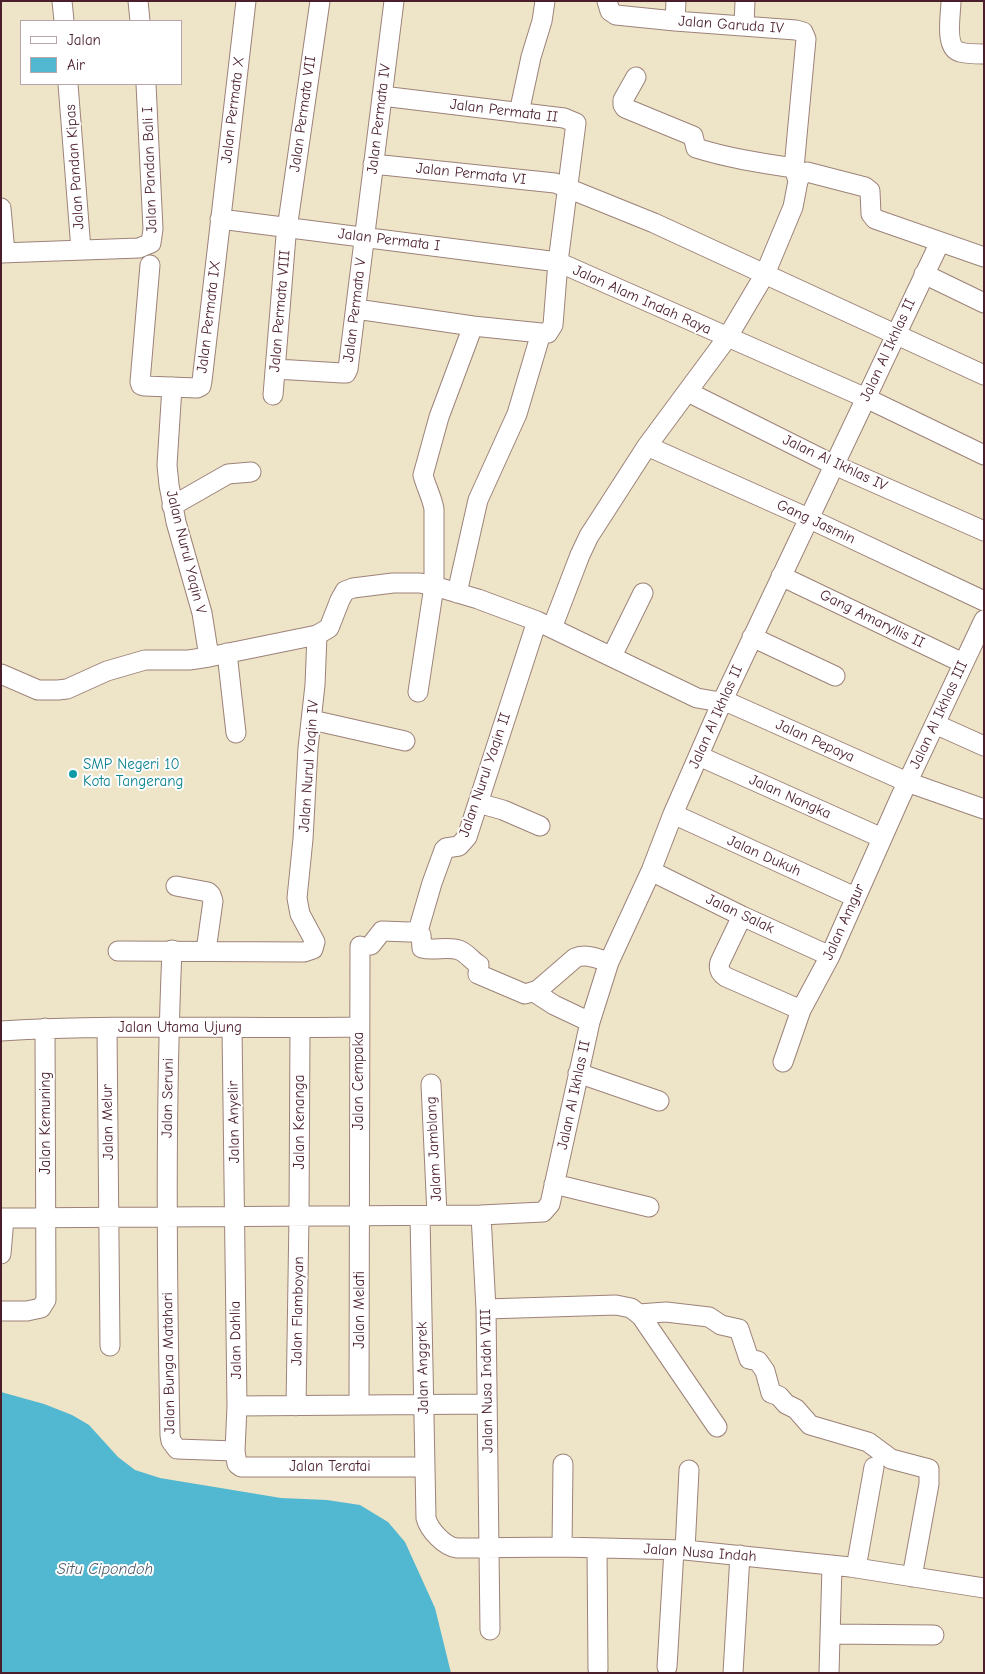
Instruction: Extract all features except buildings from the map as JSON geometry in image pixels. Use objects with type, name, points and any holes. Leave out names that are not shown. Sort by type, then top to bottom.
[{"type":"street","points":[[62,1],[64,20]]},
{"type":"street","points":[[138,1],[140,20]]},
{"type":"street","name":"Jalan Permata X","points":[[220,219],[246,1]]},
{"type":"street","name":"Jalan Permata VII","points":[[287,227],[320,1]]},
{"type":"street","name":"Jalan Permata IV","points":[[364,236],[394,1]]},
{"type":"street","points":[[519,113],[531,57],[542,21],[545,1]]},
{"type":"street","name":"Jalan Garuda IV","points":[[607,1],[610,11],[616,15],[744,25],[803,32],[806,39],[798,174]]},
{"type":"street","points":[[675,21],[676,1]]},
{"type":"street","points":[[744,25],[745,1]]},
{"type":"street","points":[[951,1],[950,42],[953,47],[958,52],[984,54]]},
{"type":"street","points":[[636,77],[623,100],[625,108],[693,136],[696,148],[798,174],[807,172],[865,187],[870,191],[871,214],[875,219],[984,257]]},
{"type":"street","name":"Jalan Pandan Kipas","points":[[68,85],[81,250]]},
{"type":"street","name":"Jalan Pandan Bali I","points":[[81,250],[139,248],[151,243],[153,229],[149,88]]},
{"type":"street","name":"Jalan Permata II","points":[[382,96],[564,118],[576,123],[558,262],[553,325],[546,331],[516,414],[478,500],[456,592]]},
{"type":"street","name":"Jalan Permata VI","points":[[373,164],[555,182],[568,188]]},
{"type":"street","name":"Jalan Alam Indah Raya","points":[[647,446],[727,338],[765,274],[793,207],[798,174]]},
{"type":"street","points":[[568,188],[654,224],[984,375]]},
{"type":"street","points":[[1,208],[3,253],[81,250]]},
{"type":"street","name":"Jalan Permata I","points":[[220,219],[558,262]]},
{"type":"street","name":"Jalan Permata IX","points":[[172,386],[197,388],[200,386],[220,219]]},
{"type":"street","name":"Jalan Permata VIII","points":[[273,395],[287,227]]},
{"type":"street","name":"Jalan Permata V","points":[[276,368],[346,373],[350,365],[364,236]]},
{"type":"street","name":"Jalan Al Ikhlas II","points":[[481,1215],[542,1212],[550,1204],[590,1022],[609,962],[651,871],[673,814],[722,702],[940,242]]},
{"type":"street","name":"Jalan Alam Indah Raya","points":[[558,262],[866,398],[984,455]]},
{"type":"street","points":[[150,265],[140,382],[144,386],[172,386]]},
{"type":"street","points":[[924,274],[984,303]]},
{"type":"street","points":[[356,309],[473,326],[546,331]]},
{"type":"street","points":[[418,692],[434,586],[434,509],[423,475],[439,417],[473,326]]},
{"type":"street","name":"Jalan Nurul Yaqin V","points":[[172,386],[167,466],[172,506],[202,613],[218,655],[236,733]]},
{"type":"street","name":"Jalan Al Ikhlas IV","points":[[688,392],[835,465],[984,531]]},
{"type":"street","name":"Gang Jasmin","points":[[647,446],[808,518],[984,601]]},
{"type":"street","name":"Jalan Nurul Yaqin II","points":[[418,930],[444,850],[459,846],[468,836],[540,628],[589,536],[647,446]]},
{"type":"street","points":[[172,506],[228,474],[251,472]]},
{"type":"street","name":"Gang Amaryllis II","points":[[781,576],[964,663]]},
{"type":"street","name":"Jalan Pepaya","points":[[317,634],[329,628],[345,591],[353,588],[394,583],[420,583],[434,586],[456,592],[612,656],[697,698],[732,704],[907,782],[984,809]]},
{"type":"street","points":[[612,656],[643,593]]},
{"type":"street","name":"Jalan Al Ikhlas III","points":[[907,782],[984,620]]},
{"type":"street","points":[[1,674],[38,690],[67,689],[108,671],[145,660],[189,660],[317,634]]},
{"type":"street","name":"Jalan Nurul Yaqin IV","points":[[206,950],[304,952],[313,949],[315,942],[300,914],[297,898],[303,839],[317,634]]},
{"type":"street","points":[[752,637],[835,676]]},
{"type":"street","points":[[312,720],[405,741]]},
{"type":"street","points":[[935,724],[984,746]]},
{"type":"street","name":"Jalan Nangka","points":[[698,756],[882,838]]},
{"type":"street","name":"Jalan Amgur","points":[[783,1062],[801,1010],[830,956],[907,782]]},
{"type":"street","points":[[478,803],[503,810],[540,826]]},
{"type":"street","name":"Jalan Dukuh","points":[[673,814],[855,897]]},
{"type":"street","name":"Jalan Salak","points":[[651,871],[742,916],[830,956]]},
{"type":"street","points":[[118,951],[206,950],[213,901],[211,896],[208,892],[176,886]]},
{"type":"street","points":[[742,916],[720,962],[720,973],[801,1010]]},
{"type":"street","points":[[418,930],[422,948],[458,950],[479,965],[478,974],[525,994],[534,992],[543,986],[575,958],[580,956],[584,955],[609,962]]},
{"type":"street","name":"Jalan Cempaka","points":[[360,1216],[359,1026],[366,945],[382,931],[409,932],[418,930]]},
{"type":"street","name":"Jalan Seruni","points":[[167,1217],[168,1027],[172,950]]},
{"type":"street","points":[[534,992],[590,1022]]},
{"type":"street","name":"Jalan Utama Ujung","points":[[1,1031],[46,1028],[300,1028],[359,1026]]},
{"type":"street","name":"Jalan Kemuning","points":[[1,1311],[27,1311],[41,1308],[45,1305],[46,1300],[46,1028]]},
{"type":"street","name":"Jalan Melur","points":[[107,1028],[110,1346]]},
{"type":"street","name":"Jalan Anyelir","points":[[232,1028],[235,1216]]},
{"type":"street","name":"Jalan Kenanga","points":[[300,1028],[300,1216]]},
{"type":"street","points":[[578,1073],[659,1101]]},
{"type":"street","name":"Jalam Jamblang","points":[[428,1215],[431,1084]]},
{"type":"street","points":[[554,1184],[649,1207]]},
{"type":"street","name":"Jalan Anggrek","points":[[427,1521],[424,1467],[424,1404],[428,1215]]},
{"type":"street","points":[[1,1254],[2,1218],[481,1215]]},
{"type":"street","name":"Jalan Nusa Indah VIII","points":[[481,1215],[486,1308],[490,1630]]},
{"type":"street","name":"Jalan Dahlia","points":[[235,1216],[236,1457]]},
{"type":"street","name":"Jalan Flamboyan","points":[[296,1406],[300,1216]]},
{"type":"street","name":"Jalan Melati","points":[[359,1404],[360,1216]]},
{"type":"street","name":"Jalan Bunga Matahari","points":[[167,1217],[171,1441],[174,1446],[182,1450],[236,1457]]},
{"type":"street","points":[[486,1308],[616,1305],[631,1308],[640,1314],[717,1427]]},
{"type":"street","points":[[640,1314],[666,1312],[709,1317],[720,1325],[739,1329],[749,1359],[758,1361],[762,1366],[771,1393],[779,1396],[786,1404],[796,1408],[810,1425],[868,1442],[892,1459],[929,1469],[929,1484],[912,1577]]},
{"type":"street","points":[[237,1406],[487,1404]]},
{"type":"street","name":"Jalan Teratai","points":[[236,1457],[241,1468],[424,1467]]},
{"type":"street","points":[[562,1547],[563,1464]]},
{"type":"street","points":[[856,1568],[874,1467]]},
{"type":"street","points":[[667,1667],[689,1470]]},
{"type":"street","name":"Jalan Nusa Indah","points":[[427,1521],[449,1546],[457,1548],[562,1547],[679,1550],[856,1568],[984,1588]]},
{"type":"street","points":[[597,1548],[598,1669]]},
{"type":"street","points":[[734,1673],[740,1555]]},
{"type":"street","points":[[829,1673],[832,1566]]},
{"type":"street","points":[[831,1634],[934,1634]]},
{"type":"water","name":"Situ Cipondoh","points":[[1,1392],[44,1404],[72,1415],[89,1425],[118,1457],[135,1470],[160,1478],[281,1498],[327,1500],[360,1505],[388,1522],[405,1542],[435,1608],[451,1673],[1,1673]]},
{"type":"place","name":"SMP Negeri 10 Kota Tangerang","points":[[73,774]]}]
